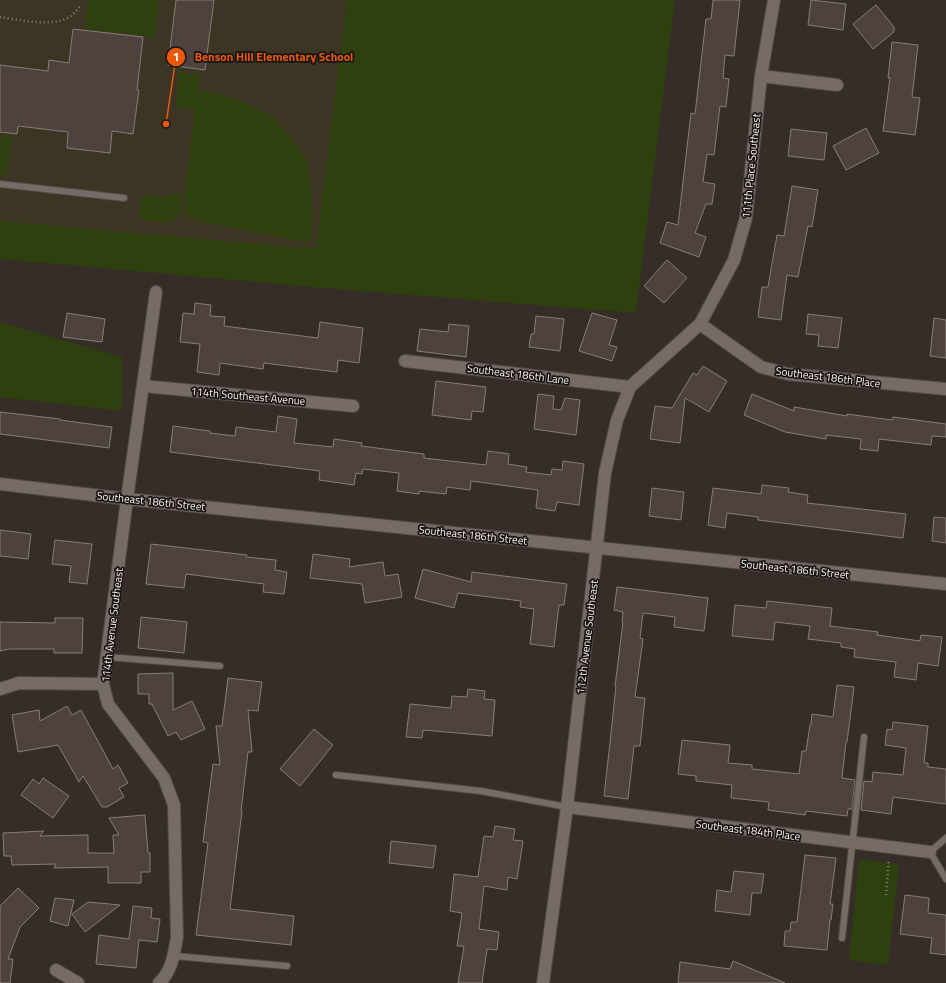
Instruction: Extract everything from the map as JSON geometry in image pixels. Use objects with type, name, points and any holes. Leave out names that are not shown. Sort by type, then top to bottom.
[{"type":"street","name":"111th Place Southeast","points":[[700,324],[734,260],[746,218],[761,76],[774,0]]},
{"type":"street","points":[[761,76],[837,85]]},
{"type":"street","name":"114th Avenue Southeast","points":[[156,292],[103,684],[108,704],[164,778],[174,805],[177,937],[171,966],[163,980],[159,983]]},
{"type":"street","name":"112th Avenue Southeast","points":[[543,983],[567,807],[605,473],[617,420],[630,387],[700,324]]},
{"type":"street","name":"Southeast 186th Place","points":[[700,324],[761,367],[768,369],[788,374],[946,389]]},
{"type":"street","name":"Southeast 186th Lane","points":[[405,361],[630,387]]},
{"type":"street","name":"114th Southeast Avenue","points":[[143,386],[353,406]]},
{"type":"street","name":"Southeast 186th Street","points":[[0,484],[127,499],[946,584]]},
{"type":"street","points":[[0,689],[19,683],[103,684]]},
{"type":"street","name":"Southeast 184th Place","points":[[567,807],[930,852]]},
{"type":"street","points":[[56,970],[78,983]]},
{"type":"lane","points":[[0,184],[124,198]]},
{"type":"lane","points":[[107,657],[220,666]]},
{"type":"lane","points":[[842,938],[864,737]]},
{"type":"lane","points":[[336,776],[481,791],[567,807]]},
{"type":"lane","points":[[946,838],[930,852],[946,879]]},
{"type":"lane","points":[[174,956],[287,966]]},
{"type":"path","points":[[0,17],[46,23],[69,18],[80,8]]},
{"type":"path","points":[[886,895],[890,847]]},
{"type":"shaded area","points":[[0,0],[347,0],[312,287],[0,248]]},
{"type":"green space","points":[[88,0],[159,0],[155,37],[85,29]]},
{"type":"green space","points":[[347,0],[675,0],[636,313],[312,287],[0,259],[0,221],[316,249]]},
{"type":"green space","points":[[179,72],[200,75],[198,91],[218,94],[244,102],[272,116],[291,137],[307,161],[311,185],[313,213],[311,243],[193,220],[183,211],[195,109],[175,107]]},
{"type":"green space","points":[[0,134],[12,135],[8,175],[0,174]]},
{"type":"green space","points":[[167,194],[182,195],[179,215],[168,223],[139,219],[142,195],[166,198]]},
{"type":"green space","points":[[0,322],[122,357],[122,411],[0,397]]},
{"type":"green space","points":[[859,860],[899,864],[888,965],[849,960]]},
{"type":"building","points":[[176,0],[214,0],[205,70],[168,65]]},
{"type":"building","points":[[713,0],[740,0],[734,56],[725,55],[723,78],[729,79],[726,107],[720,106],[714,155],[707,154],[703,182],[715,184],[712,204],[706,204],[695,233],[706,237],[699,257],[660,243],[667,222],[678,225],[691,113],[695,114],[706,19],[711,19]]},
{"type":"building","points":[[811,0],[846,4],[843,30],[808,25]]},
{"type":"building","points":[[876,5],[894,27],[894,32],[873,49],[853,24]]},
{"type":"building","points":[[73,29],[143,37],[137,90],[139,90],[133,134],[112,131],[110,153],[67,148],[68,132],[18,126],[17,134],[0,132],[0,65],[48,71],[49,60],[69,63]]},
{"type":"building","points":[[892,42],[918,45],[912,97],[920,98],[915,135],[883,131],[890,78],[888,78]]},
{"type":"building","points":[[866,128],[879,153],[846,170],[833,146]]},
{"type":"building","points":[[791,129],[827,133],[824,160],[788,156]]},
{"type":"building","points":[[792,186],[818,190],[812,227],[808,226],[798,277],[787,275],[781,320],[758,317],[762,287],[768,287],[777,235],[784,236]]},
{"type":"building","points":[[667,260],[687,278],[664,303],[644,286]]},
{"type":"building","points":[[195,303],[211,305],[210,316],[225,317],[224,326],[318,338],[320,322],[363,328],[359,363],[338,360],[337,372],[264,363],[263,369],[220,363],[219,375],[197,372],[200,344],[180,342],[183,313],[194,314]]},
{"type":"building","points":[[67,313],[105,319],[102,342],[63,337]]},
{"type":"building","points":[[592,313],[617,320],[609,345],[617,347],[612,361],[579,351]]},
{"type":"building","points":[[808,314],[842,318],[838,348],[818,346],[819,335],[806,334]]},
{"type":"building","points":[[536,316],[564,319],[560,351],[529,347],[531,334],[534,334]]},
{"type":"building","points":[[934,318],[946,320],[946,358],[930,356]]},
{"type":"building","points":[[449,324],[469,326],[466,357],[417,351],[420,329],[448,332]]},
{"type":"building","points":[[703,366],[727,381],[709,412],[685,398],[680,443],[650,439],[655,406],[672,408],[693,373],[697,375]]},
{"type":"building","points":[[436,381],[486,387],[483,412],[472,411],[471,420],[432,415]]},
{"type":"building","points":[[538,394],[554,396],[553,409],[561,410],[565,398],[580,400],[576,435],[534,429]]},
{"type":"building","points":[[752,394],[794,411],[794,407],[847,416],[847,414],[892,420],[893,417],[946,424],[946,437],[932,436],[931,445],[879,439],[878,451],[860,449],[861,439],[826,435],[826,439],[785,432],[744,415]]},
{"type":"building","points":[[0,412],[112,427],[109,448],[0,434]]},
{"type":"building","points":[[278,416],[297,419],[294,443],[333,447],[334,439],[362,443],[361,446],[424,454],[424,458],[486,465],[488,451],[509,454],[508,464],[527,467],[526,472],[551,475],[552,469],[562,470],[563,461],[584,464],[579,505],[557,502],[555,511],[536,508],[538,490],[471,481],[470,490],[447,487],[446,494],[419,491],[419,494],[397,491],[399,473],[363,469],[362,474],[356,473],[354,485],[319,480],[320,471],[170,452],[173,426],[235,436],[236,427],[276,432]]},
{"type":"building","points":[[762,485],[789,488],[788,492],[808,495],[807,503],[906,514],[903,538],[758,520],[758,517],[727,513],[725,528],[708,525],[713,488],[761,494]]},
{"type":"building","points":[[652,488],[684,492],[681,520],[649,516]]},
{"type":"building","points":[[934,517],[946,518],[946,543],[932,541]]},
{"type":"building","points":[[0,530],[31,534],[28,559],[0,556]]},
{"type":"building","points":[[55,540],[92,544],[87,584],[69,582],[71,566],[52,564]]},
{"type":"building","points":[[151,544],[247,555],[246,557],[276,560],[275,570],[287,572],[284,594],[263,592],[264,584],[186,574],[184,588],[146,584]]},
{"type":"building","points":[[313,554],[350,559],[349,567],[383,562],[385,576],[398,574],[402,597],[365,603],[362,584],[310,578]]},
{"type":"building","points":[[423,569],[471,582],[472,572],[567,584],[564,605],[559,605],[554,647],[530,644],[534,609],[520,607],[521,601],[458,593],[454,608],[415,598]]},
{"type":"building","points":[[617,587],[708,598],[704,631],[674,627],[675,617],[643,613],[640,638],[643,639],[635,697],[645,698],[640,746],[634,746],[628,799],[604,796],[623,622],[623,612],[614,610]]},
{"type":"building","points":[[767,601],[832,608],[830,626],[878,632],[877,635],[920,641],[921,635],[942,637],[938,666],[918,663],[916,680],[894,677],[896,662],[854,657],[855,649],[841,647],[841,643],[808,639],[810,626],[775,622],[773,640],[732,636],[735,605],[766,608]]},
{"type":"building","points":[[141,617],[187,622],[184,653],[138,648]]},
{"type":"building","points":[[55,618],[83,618],[82,653],[54,653],[54,649],[9,649],[0,651],[0,622],[55,623]]},
{"type":"building","points":[[173,673],[173,710],[192,701],[205,729],[181,740],[176,732],[168,736],[152,704],[149,704],[149,694],[138,694],[138,674]]},
{"type":"building","points":[[228,678],[262,682],[258,711],[248,710],[252,752],[248,752],[230,909],[294,916],[291,945],[196,935],[208,843],[203,842],[213,764],[220,765],[216,726],[222,726]]},
{"type":"building","points":[[837,685],[854,687],[842,778],[855,780],[852,809],[848,809],[847,816],[806,811],[805,815],[768,810],[769,802],[731,798],[732,785],[696,781],[696,776],[678,774],[682,740],[730,745],[728,763],[752,765],[752,769],[799,774],[802,751],[806,751],[812,714],[833,717]]},
{"type":"building","points":[[468,689],[485,691],[484,699],[495,700],[492,736],[423,730],[422,738],[406,737],[410,704],[451,708],[452,696],[467,697]]},
{"type":"building","points":[[67,706],[72,715],[81,710],[113,769],[118,765],[128,783],[119,788],[124,797],[107,807],[102,807],[83,776],[79,782],[58,745],[18,752],[12,715],[39,710],[40,721]]},
{"type":"building","points":[[893,722],[928,726],[924,763],[928,763],[928,767],[946,769],[946,804],[893,797],[891,814],[861,810],[864,781],[872,782],[873,772],[903,775],[906,748],[885,745],[887,729],[892,730]]},
{"type":"building","points":[[314,729],[333,745],[300,786],[280,769]]},
{"type":"building","points":[[43,778],[69,796],[53,818],[21,795],[33,779],[39,784]]},
{"type":"building","points":[[145,815],[148,853],[150,853],[150,872],[141,872],[141,883],[108,883],[108,867],[54,868],[56,864],[12,865],[11,856],[4,856],[3,833],[44,831],[40,836],[88,835],[88,853],[114,853],[113,835],[119,835],[109,818]]},
{"type":"building","points":[[495,826],[515,829],[513,840],[523,841],[517,879],[508,877],[507,890],[484,886],[479,929],[499,932],[497,950],[487,949],[482,983],[458,983],[464,946],[457,946],[462,913],[450,911],[454,874],[478,877],[484,836],[493,837]]},
{"type":"building","points":[[391,841],[436,846],[433,868],[389,863]]},
{"type":"building","points":[[805,855],[836,858],[830,904],[833,904],[827,950],[784,946],[785,931],[790,931],[791,922],[797,922]]},
{"type":"building","points":[[734,871],[764,874],[761,893],[752,893],[750,915],[715,911],[717,890],[731,892]]},
{"type":"building","points":[[18,888],[39,908],[20,927],[8,959],[13,959],[10,983],[0,983],[0,906]]},
{"type":"building","points":[[905,895],[929,898],[928,913],[946,915],[946,955],[930,953],[932,938],[900,934]]},
{"type":"building","points":[[55,898],[74,900],[68,926],[50,921]]},
{"type":"building","points":[[88,902],[120,905],[85,932],[72,914]]},
{"type":"building","points":[[133,906],[152,908],[151,918],[160,919],[157,942],[139,940],[136,968],[96,964],[99,935],[129,939]]},
{"type":"building","points":[[733,961],[785,983],[678,983],[680,962],[730,969]]},
{"type":"place","name":"Benson Hill Elementary School","points":[[166,124]]}]
